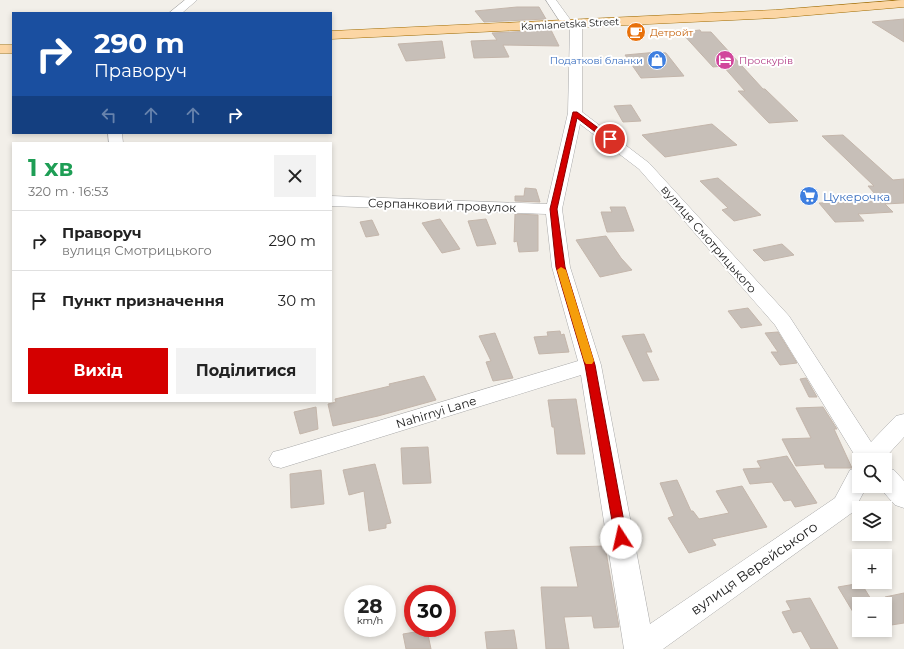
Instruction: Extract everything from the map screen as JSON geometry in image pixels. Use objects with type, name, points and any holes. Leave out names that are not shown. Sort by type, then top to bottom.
[{"type":"main road","name":"Kamianetska Street","points":[[332,35],[775,14],[904,3]]},
{"type":"main road","points":[[0,49],[12,49]]},
{"type":"street","points":[[176,12],[192,0]]},
{"type":"street","points":[[551,0],[571,24],[575,113],[554,209],[561,267],[590,365],[639,648]]},
{"type":"street","name":"вулиця Смотрицького","points":[[575,113],[644,166],[782,321],[860,453]]},
{"type":"street","name":"Серпанковий провулок","points":[[332,201],[554,209]]},
{"type":"street","name":"Nahirnyi Lane","points":[[281,459],[590,365]]},
{"type":"street","name":"вулиця Верейського","points":[[876,453],[904,422]]},
{"type":"street","points":[[892,485],[904,498]]},
{"type":"street","name":"вулиця Верейського","points":[[639,648],[844,505],[852,490]]},
{"type":"building","points":[[517,7],[539,7],[546,19],[484,22],[475,11]]},
{"type":"building","points":[[904,19],[904,42],[872,22]]},
{"type":"building","points":[[551,30],[559,46],[503,45],[509,57],[474,58],[471,41],[497,40],[492,33]]},
{"type":"building","points":[[700,30],[701,32],[711,32],[763,89],[765,89],[798,121],[769,123],[738,91],[745,91],[723,66],[713,67],[681,32]]},
{"type":"building","points":[[442,41],[445,58],[406,61],[398,44]]},
{"type":"building","points":[[658,52],[666,53],[684,76],[641,78],[625,55]]},
{"type":"building","points":[[631,105],[641,121],[623,122],[614,106]]},
{"type":"building","points":[[712,124],[737,145],[665,157],[642,135]]},
{"type":"building","points":[[843,135],[893,180],[904,179],[904,203],[885,204],[893,212],[858,214],[864,221],[835,222],[819,203],[852,202],[847,196],[875,194],[868,186],[874,186],[822,136]]},
{"type":"building","points":[[718,178],[761,215],[734,221],[722,210],[728,208],[700,181]]},
{"type":"building","points":[[525,188],[536,189],[540,202],[515,201],[515,196],[524,196]]},
{"type":"building","points":[[610,207],[625,207],[634,231],[607,232],[601,212],[612,212]]},
{"type":"building","points":[[515,214],[538,215],[538,251],[519,252],[517,241],[514,242]]},
{"type":"building","points":[[440,219],[460,249],[442,253],[422,223]]},
{"type":"building","points":[[486,219],[496,244],[477,246],[468,221]]},
{"type":"building","points":[[372,220],[379,235],[366,237],[360,222]]},
{"type":"building","points":[[606,236],[621,258],[632,270],[600,277],[576,240]]},
{"type":"building","points":[[782,244],[794,255],[764,261],[753,250]]},
{"type":"building","points":[[748,308],[762,325],[741,328],[728,311]]},
{"type":"building","points":[[560,331],[561,335],[564,334],[569,352],[539,354],[534,337],[548,336],[547,332]]},
{"type":"building","points":[[778,332],[797,363],[780,365],[771,352],[778,352],[765,333]]},
{"type":"building","points":[[495,333],[513,378],[493,381],[486,362],[491,361],[479,336]]},
{"type":"building","points":[[644,334],[652,352],[646,352],[659,380],[643,381],[622,336]]},
{"type":"building","points":[[424,376],[436,400],[378,416],[333,426],[328,404],[336,402],[335,399]]},
{"type":"building","points":[[806,378],[817,397],[809,397],[800,379]]},
{"type":"building","points":[[576,399],[585,454],[557,454],[554,427],[552,427],[548,400]]},
{"type":"building","points":[[316,407],[318,429],[300,434],[294,412]]},
{"type":"building","points":[[823,407],[837,429],[834,429],[852,468],[825,468],[824,464],[796,466],[782,439],[811,438],[796,408]]},
{"type":"building","points":[[428,447],[431,483],[403,484],[401,448]]},
{"type":"building","points":[[787,456],[817,503],[795,507],[791,500],[784,501],[772,482],[750,484],[743,469],[761,468],[757,461]]},
{"type":"building","points":[[375,464],[391,523],[386,524],[386,528],[369,531],[364,491],[349,495],[343,470]]},
{"type":"building","points":[[321,470],[324,504],[291,508],[290,474]]},
{"type":"building","points":[[677,480],[691,511],[693,511],[699,519],[729,513],[716,491],[742,486],[767,527],[712,539],[716,545],[689,553],[668,518],[674,516],[660,483]]},
{"type":"building","points":[[605,546],[619,627],[594,628],[592,616],[564,617],[569,649],[546,649],[541,587],[578,587],[570,547]]},
{"type":"building","points":[[852,585],[852,589],[865,589],[870,597],[852,597],[852,610],[838,587]]},
{"type":"building","points":[[904,593],[904,623],[892,625],[892,597],[885,597]]},
{"type":"building","points":[[810,598],[838,649],[811,649],[801,631],[793,633],[782,612],[791,610],[786,601]]},
{"type":"building","points":[[514,630],[517,649],[487,649],[485,632]]},
{"type":"building","points":[[403,634],[404,637],[428,637],[431,649],[406,649]]},
{"type":"slow traffic","points":[[561,270],[589,361]]},
{"type":"place","name":"Детройт","points":[[636,32]]},
{"type":"place","name":"Податкові бланки","points":[[657,60]]},
{"type":"place","name":"Проскурів","points":[[725,60]]},
{"type":"place","name":"Цукерочка","points":[[809,196]]},
{"type":"route","points":[[610,139],[575,113],[554,209],[561,267],[590,365],[621,538]]}]
